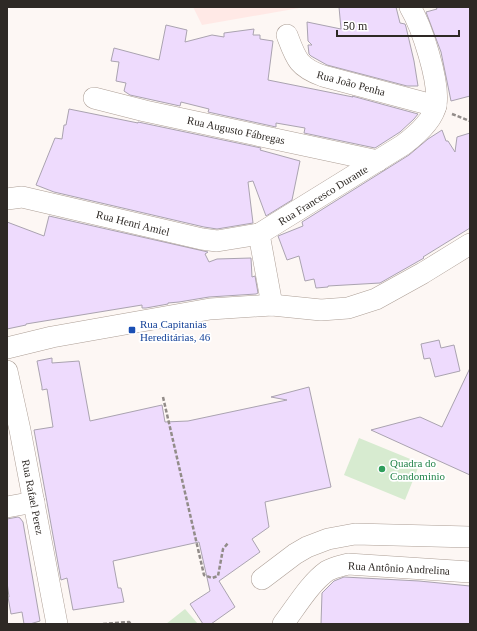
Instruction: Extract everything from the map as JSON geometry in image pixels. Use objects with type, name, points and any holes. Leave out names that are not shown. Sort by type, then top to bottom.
[{"type":"street","points":[[410,7],[429,52],[436,90],[436,106]]},
{"type":"street","name":"Rua João Penha","points":[[287,35],[294,55],[302,66],[309,72],[436,106]]},
{"type":"street","name":"Rua Augusto Fábregas","points":[[94,98],[378,161]]},
{"type":"street","name":"Rua Francesco Durante","points":[[259,234],[403,145],[419,133],[428,122],[436,106]]},
{"type":"street","name":"Rua Henri Amiel","points":[[7,199],[22,197],[202,239],[217,241],[259,234]]},
{"type":"street","points":[[259,234],[272,305]]},
{"type":"street","points":[[7,348],[52,337],[210,309],[272,305],[321,310],[348,308],[376,299],[470,244]]},
{"type":"street","name":"Rua Rafael Perez","points":[[7,371],[20,430],[57,624]]},
{"type":"street","points":[[7,507],[34,502]]},
{"type":"street","points":[[262,579],[301,551],[328,539],[355,534],[470,537]]},
{"type":"street","name":"Rua Antônio Andrelina","points":[[283,624],[317,579],[336,567],[348,564],[470,572]]},
{"type":"path","points":[[163,397],[204,575],[212,578],[218,576],[223,550],[228,543]]},
{"type":"path","points":[[103,624],[129,622],[130,624]]},
{"type":"shaded area","points":[[193,7],[305,7],[202,25]]},
{"type":"green space","name":"Quadra do Condominio","points":[[359,438],[420,463],[405,500],[344,475]]},
{"type":"green space","points":[[185,609],[198,624],[166,624]]},
{"type":"building","points":[[339,7],[396,7],[400,23],[405,24],[406,27],[418,86],[407,86],[327,65],[309,54],[308,45],[312,45],[308,41],[307,22],[341,29]]},
{"type":"building","points":[[436,7],[470,7],[470,96],[451,101],[441,52],[426,12],[437,9]]},
{"type":"building","points":[[166,25],[187,30],[185,42],[212,35],[224,37],[224,33],[254,29],[253,35],[260,35],[260,39],[273,41],[268,80],[353,97],[352,96],[418,114],[400,132],[375,148],[304,133],[305,128],[276,123],[276,127],[208,112],[209,109],[181,102],[180,106],[130,95],[124,91],[126,83],[116,81],[119,62],[111,61],[114,48],[159,60]]},
{"type":"building","points":[[69,109],[261,148],[260,150],[300,161],[292,200],[266,216],[253,181],[248,182],[253,223],[217,229],[54,192],[36,185],[55,138],[62,139],[64,125],[66,125]]},
{"type":"building","points":[[442,130],[446,141],[448,141],[455,152],[457,137],[470,133],[470,228],[423,257],[424,258],[380,283],[316,288],[314,279],[305,281],[299,256],[287,260],[278,236],[303,226],[302,222],[409,155],[428,139]]},
{"type":"building","points":[[49,216],[208,252],[205,254],[209,262],[217,259],[251,258],[252,277],[255,276],[258,293],[209,297],[146,308],[142,308],[142,305],[26,324],[7,329],[7,222],[44,236]]},
{"type":"building","points":[[439,340],[441,348],[454,345],[460,371],[435,377],[430,358],[424,359],[421,344]]},
{"type":"building","points":[[52,358],[52,363],[79,361],[90,421],[162,405],[165,422],[188,421],[287,400],[271,397],[309,387],[331,487],[265,502],[269,527],[252,539],[260,552],[219,581],[235,607],[211,624],[203,624],[190,604],[210,591],[199,542],[113,561],[118,588],[121,588],[124,602],[73,610],[67,578],[61,580],[34,430],[53,427],[47,389],[42,390],[37,361]]},
{"type":"building","points":[[470,368],[470,475],[371,430],[420,417],[442,427]]},
{"type":"building","points":[[18,517],[23,522],[40,621],[30,624],[24,624],[22,612],[11,614],[8,597],[7,519]]},
{"type":"building","points":[[344,577],[419,581],[470,586],[470,624],[321,624],[322,593],[334,581]]},
{"type":"place","name":"Rua Capitanias Hereditárias, 46","points":[[132,330]]},
{"type":"place","name":"Quadra do Condominio","points":[[382,469]]}]
